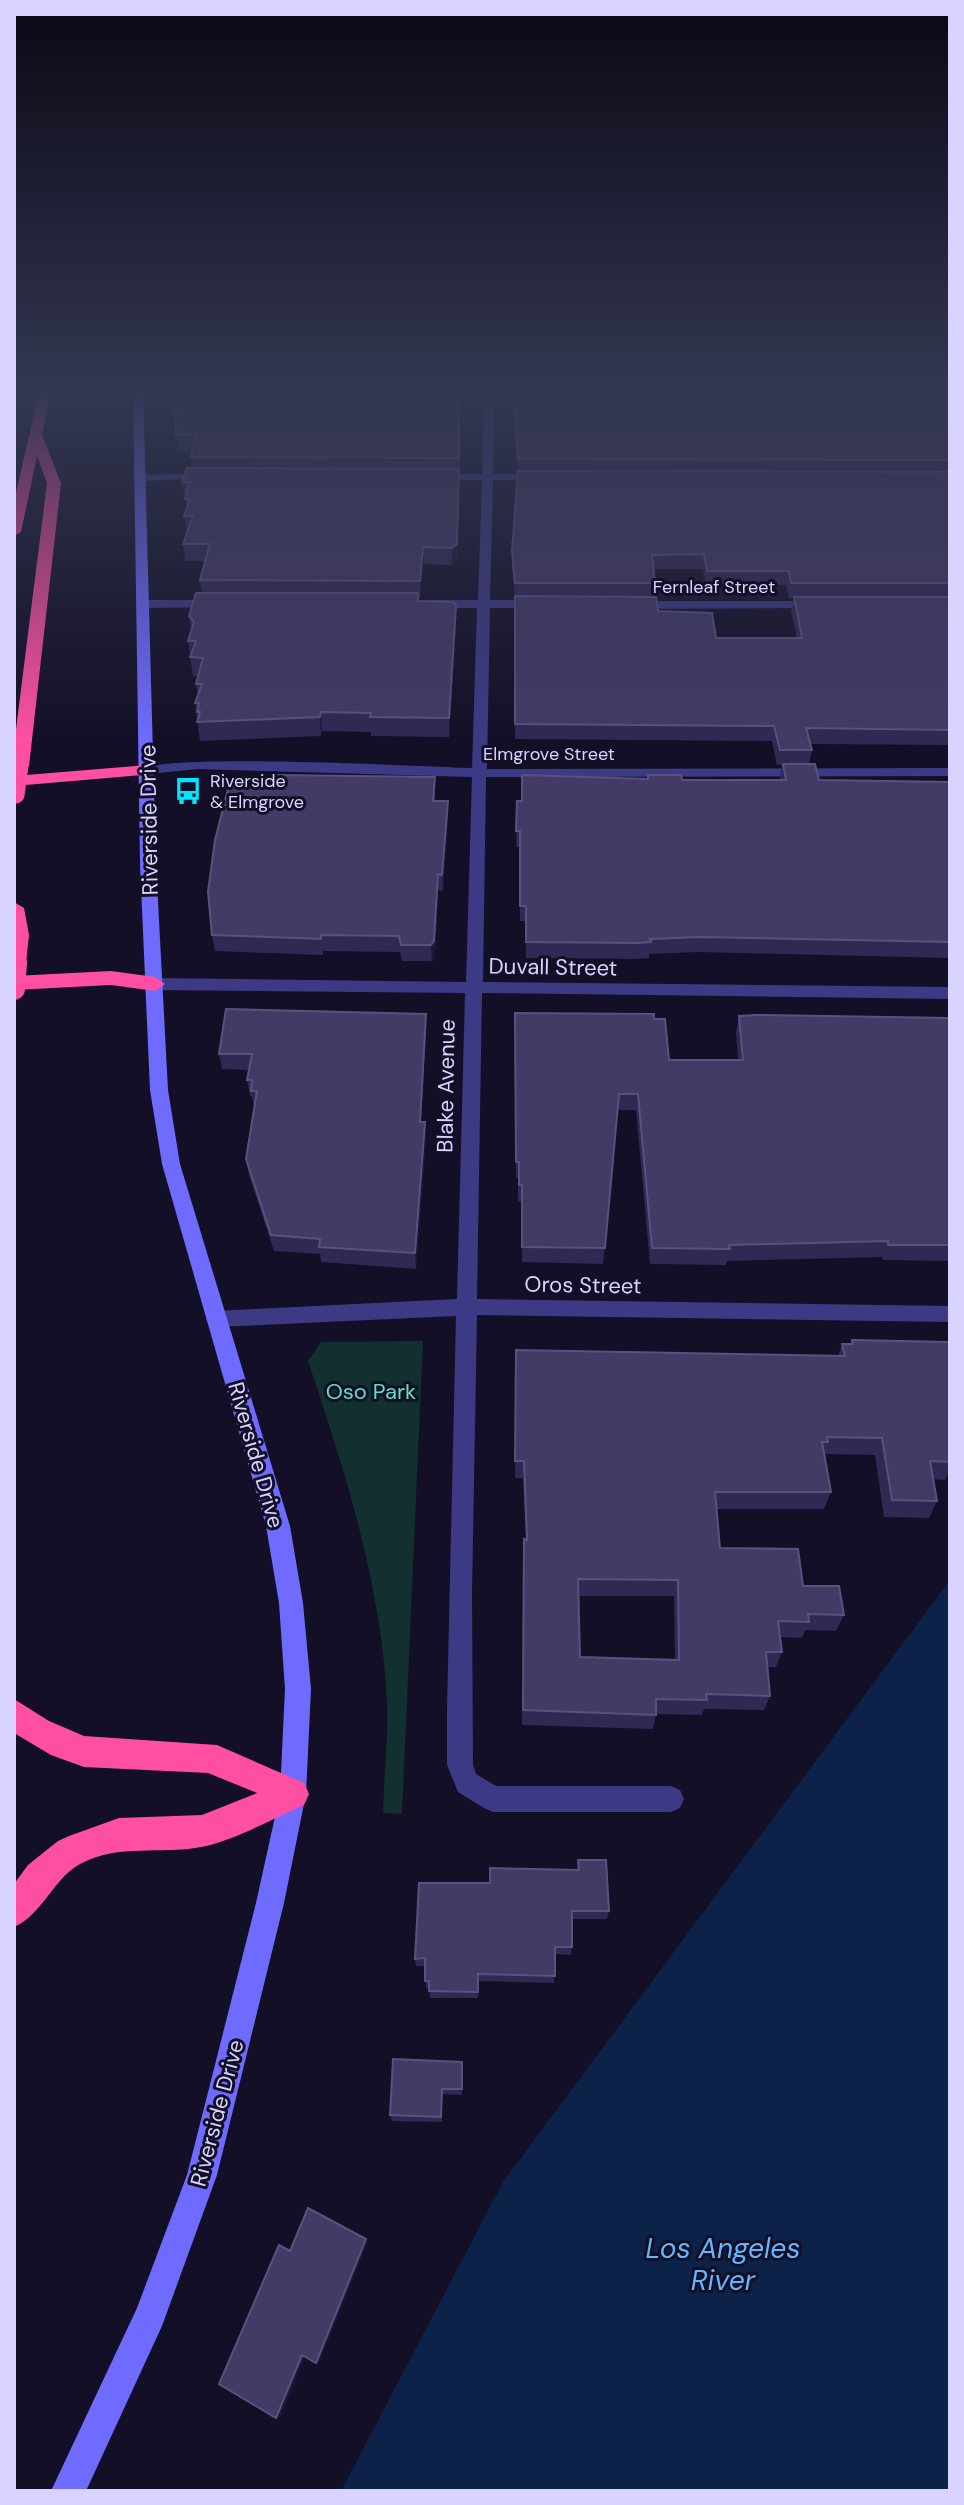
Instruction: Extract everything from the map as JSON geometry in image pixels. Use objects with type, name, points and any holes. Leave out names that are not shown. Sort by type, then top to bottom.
[{"type":"highway","points":[[14,532],[20,505]]},
{"type":"highway","points":[[51,505],[16,787],[148,770]]},
{"type":"highway","points":[[14,908],[19,935],[15,978],[111,978],[155,984]]},
{"type":"highway","points":[[14,1714],[63,1745],[108,1758],[211,1758],[293,1794]]},
{"type":"highway","points":[[14,1910],[40,1877],[69,1852],[119,1834],[202,1831],[293,1794]]},
{"type":"main road","name":"Riverside Drive","points":[[68,2491],[151,2315],[202,2175],[270,1903],[293,1794],[298,1689],[291,1603],[278,1526],[171,1164],[159,1090],[139,505]]},
{"type":"street","name":"Blake Avenue","points":[[487,505],[481,773],[471,988],[458,1646],[460,1765],[467,1783],[493,1799],[671,1799]]},
{"type":"street","points":[[142,604],[233,604]]},
{"type":"street","points":[[422,604],[562,604]]},
{"type":"street","name":"Fernleaf Street","points":[[609,605],[826,605]]},
{"type":"street","name":"Elmgrove Street","points":[[148,770],[198,765],[481,773],[950,772]]},
{"type":"street","name":"Duvall Street","points":[[155,984],[950,993]]},
{"type":"street","name":"Oros Street","points":[[216,1319],[467,1307],[950,1314]]},
{"type":"green space","name":"Oso Park","points":[[423,1341],[402,1814],[383,1813],[387,1704],[378,1616],[360,1530],[308,1361],[321,1342]]},
{"type":"water","name":"Los Angeles River","points":[[950,1580],[950,2491],[341,2491],[503,2182]]},
{"type":"building","points":[[188,505],[458,505],[457,544],[452,548],[423,547],[420,581],[200,580],[210,544],[183,544],[193,516],[184,516]]},
{"type":"building","points":[[515,505],[950,505],[950,583],[791,583],[789,571],[707,571],[704,554],[652,555],[655,583],[515,583],[512,551]]},
{"type":"building","points":[[196,593],[418,593],[418,601],[453,602],[456,606],[449,718],[370,717],[371,713],[321,712],[320,717],[197,722],[200,712],[197,712],[199,703],[195,703],[202,684],[196,684],[203,658],[190,657],[196,641],[188,641],[194,622],[189,616]]},
{"type":"building","points":[[515,596],[656,597],[658,611],[712,613],[716,638],[802,638],[794,597],[950,597],[950,730],[806,728],[812,750],[780,750],[774,726],[515,724]]},
{"type":"building","points":[[783,764],[815,764],[819,780],[950,782],[950,942],[700,937],[650,939],[651,942],[637,943],[526,942],[526,906],[520,906],[520,831],[516,831],[517,801],[522,801],[522,775],[648,779],[648,775],[681,775],[682,780],[786,780]]},
{"type":"building","points":[[277,775],[435,777],[433,801],[448,801],[442,875],[438,874],[434,941],[431,945],[401,945],[399,936],[321,935],[321,939],[212,935],[208,892],[215,840],[230,781],[276,779]]},
{"type":"building","points":[[226,1009],[426,1014],[420,1122],[425,1122],[415,1253],[319,1247],[320,1239],[271,1235],[246,1159],[257,1091],[251,1091],[252,1080],[247,1080],[252,1054],[219,1054]]},
{"type":"building","points":[[515,1013],[654,1014],[654,1019],[665,1019],[669,1060],[743,1060],[739,1016],[950,1018],[950,1245],[888,1245],[888,1241],[729,1245],[730,1249],[652,1248],[638,1094],[619,1094],[605,1248],[522,1247],[522,1185],[519,1185],[519,1162],[516,1162]]},
{"type":"building","points":[[852,1340],[950,1342],[950,1462],[930,1461],[937,1501],[892,1500],[882,1438],[827,1437],[828,1442],[822,1442],[831,1492],[715,1492],[720,1548],[798,1549],[803,1586],[839,1586],[844,1615],[808,1614],[809,1622],[778,1621],[782,1652],[766,1652],[770,1696],[706,1694],[707,1700],[656,1699],[656,1715],[523,1710],[524,1539],[527,1540],[524,1461],[515,1461],[516,1350],[845,1356],[842,1344],[853,1344]],"holes":[[[578,1579],[678,1580],[679,1660],[580,1657]]]},
{"type":"building","points":[[578,1860],[606,1860],[609,1911],[572,1911],[572,1947],[555,1947],[555,1976],[478,1974],[478,1992],[429,1991],[429,1981],[425,1981],[425,1958],[415,1959],[419,1883],[490,1883],[490,1868],[579,1870]]},
{"type":"building","points":[[393,2059],[462,2062],[462,2089],[442,2089],[441,2117],[390,2115]]},
{"type":"building","points":[[308,2208],[366,2239],[316,2363],[302,2355],[276,2418],[219,2384],[279,2245],[290,2251]]},
{"type":"place","name":"Riverside & Elmgrove","points":[[188,791]]}]
